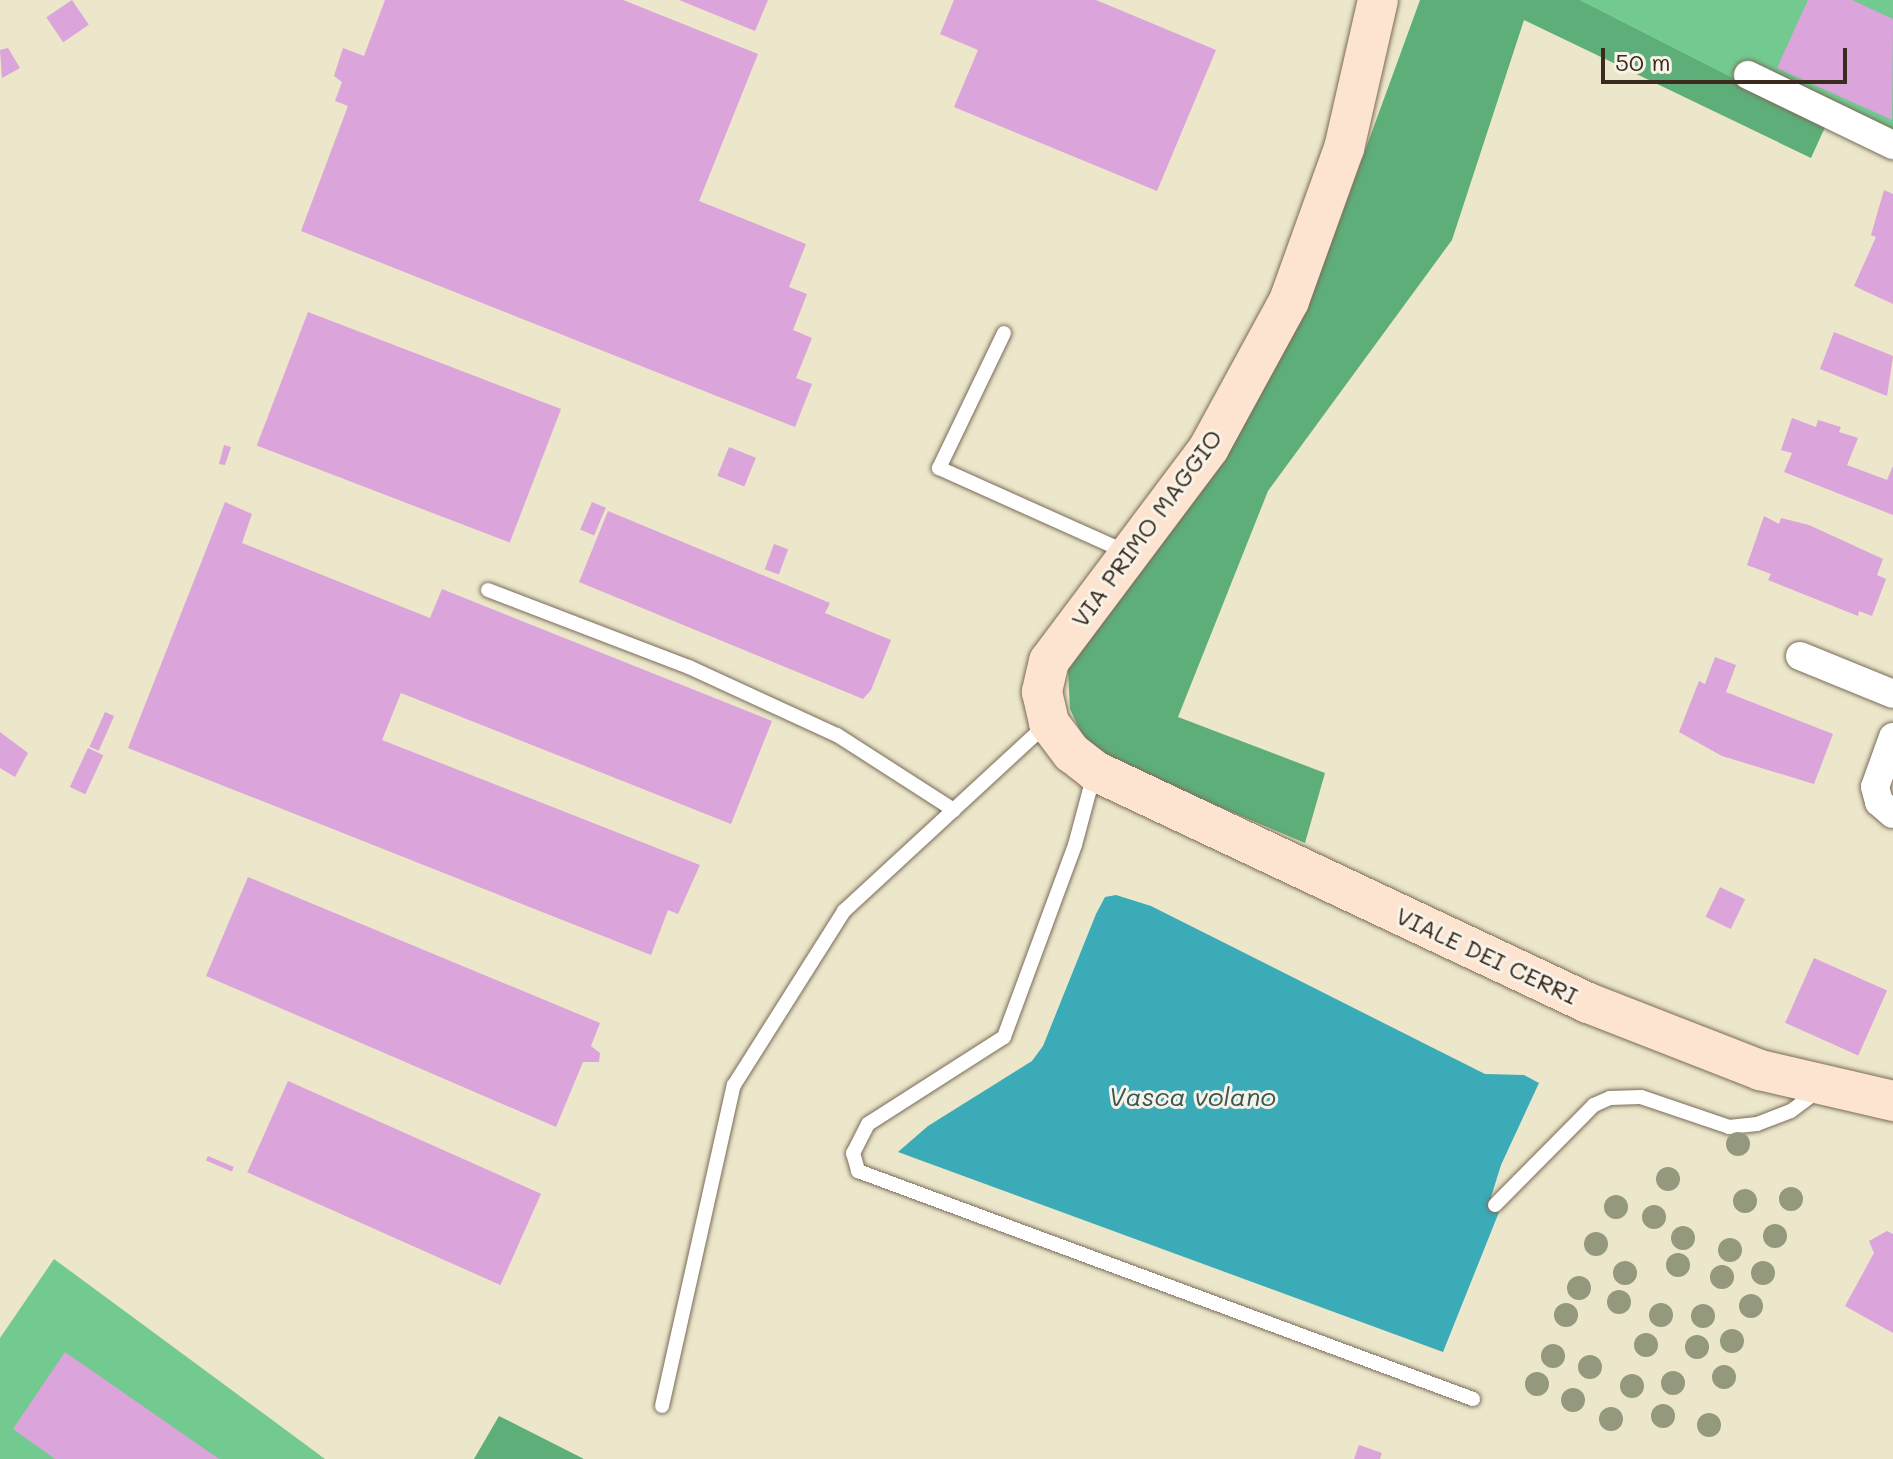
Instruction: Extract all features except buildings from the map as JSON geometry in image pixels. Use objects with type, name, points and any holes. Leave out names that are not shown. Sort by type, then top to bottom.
[{"type":"street","name":"VIA PRIMO MAGGIO","points":[[1049,723],[1042,692],[1049,661],[1132,555],[1209,448],[1289,301],[1344,148],[1378,0]]},
{"type":"street","points":[[1748,75],[1893,145]]},
{"type":"street","points":[[1800,656],[1893,694]]},
{"type":"street","points":[[1049,723],[1072,753],[1095,771]]},
{"type":"street","points":[[1893,737],[1875,787],[1879,802],[1893,814]]},
{"type":"street","name":"VIALE DEI CERRI","points":[[1095,771],[1646,1029],[1823,1087],[1893,1101]]},
{"type":"lane","points":[[1004,333],[939,468],[1132,555]]},
{"type":"lane","points":[[488,590],[689,667],[837,735],[954,810]]},
{"type":"lane","points":[[662,1406],[734,1085],[844,911],[1049,723]]},
{"type":"lane","points":[[1095,771],[1075,845],[1004,1037],[868,1124],[853,1153],[858,1171],[1473,1399]]},
{"type":"lane","points":[[1495,1205],[1594,1105],[1610,1098],[1641,1097],[1729,1127],[1757,1124],[1791,1111],[1823,1087]]},
{"type":"green space","points":[[1420,0],[1580,0],[1826,125],[1811,158],[1524,20],[1452,240],[1268,491],[1178,717],[1325,773],[1305,843],[1111,761],[1084,739],[1070,709],[1068,670],[1222,458],[1312,296]]},
{"type":"green space","points":[[1580,0],[1893,0],[1893,157],[1826,125]]},
{"type":"green space","points":[[54,1259],[325,1459],[0,1459],[0,1338]]},
{"type":"green space","points":[[499,1416],[584,1459],[474,1459]]},
{"type":"water","name":"Vasca volano","points":[[1116,895],[1151,906],[1485,1074],[1524,1075],[1539,1083],[1501,1165],[1491,1197],[1499,1212],[1443,1352],[898,1152],[928,1126],[1032,1061],[1043,1046],[1096,914],[1105,897]]}]
